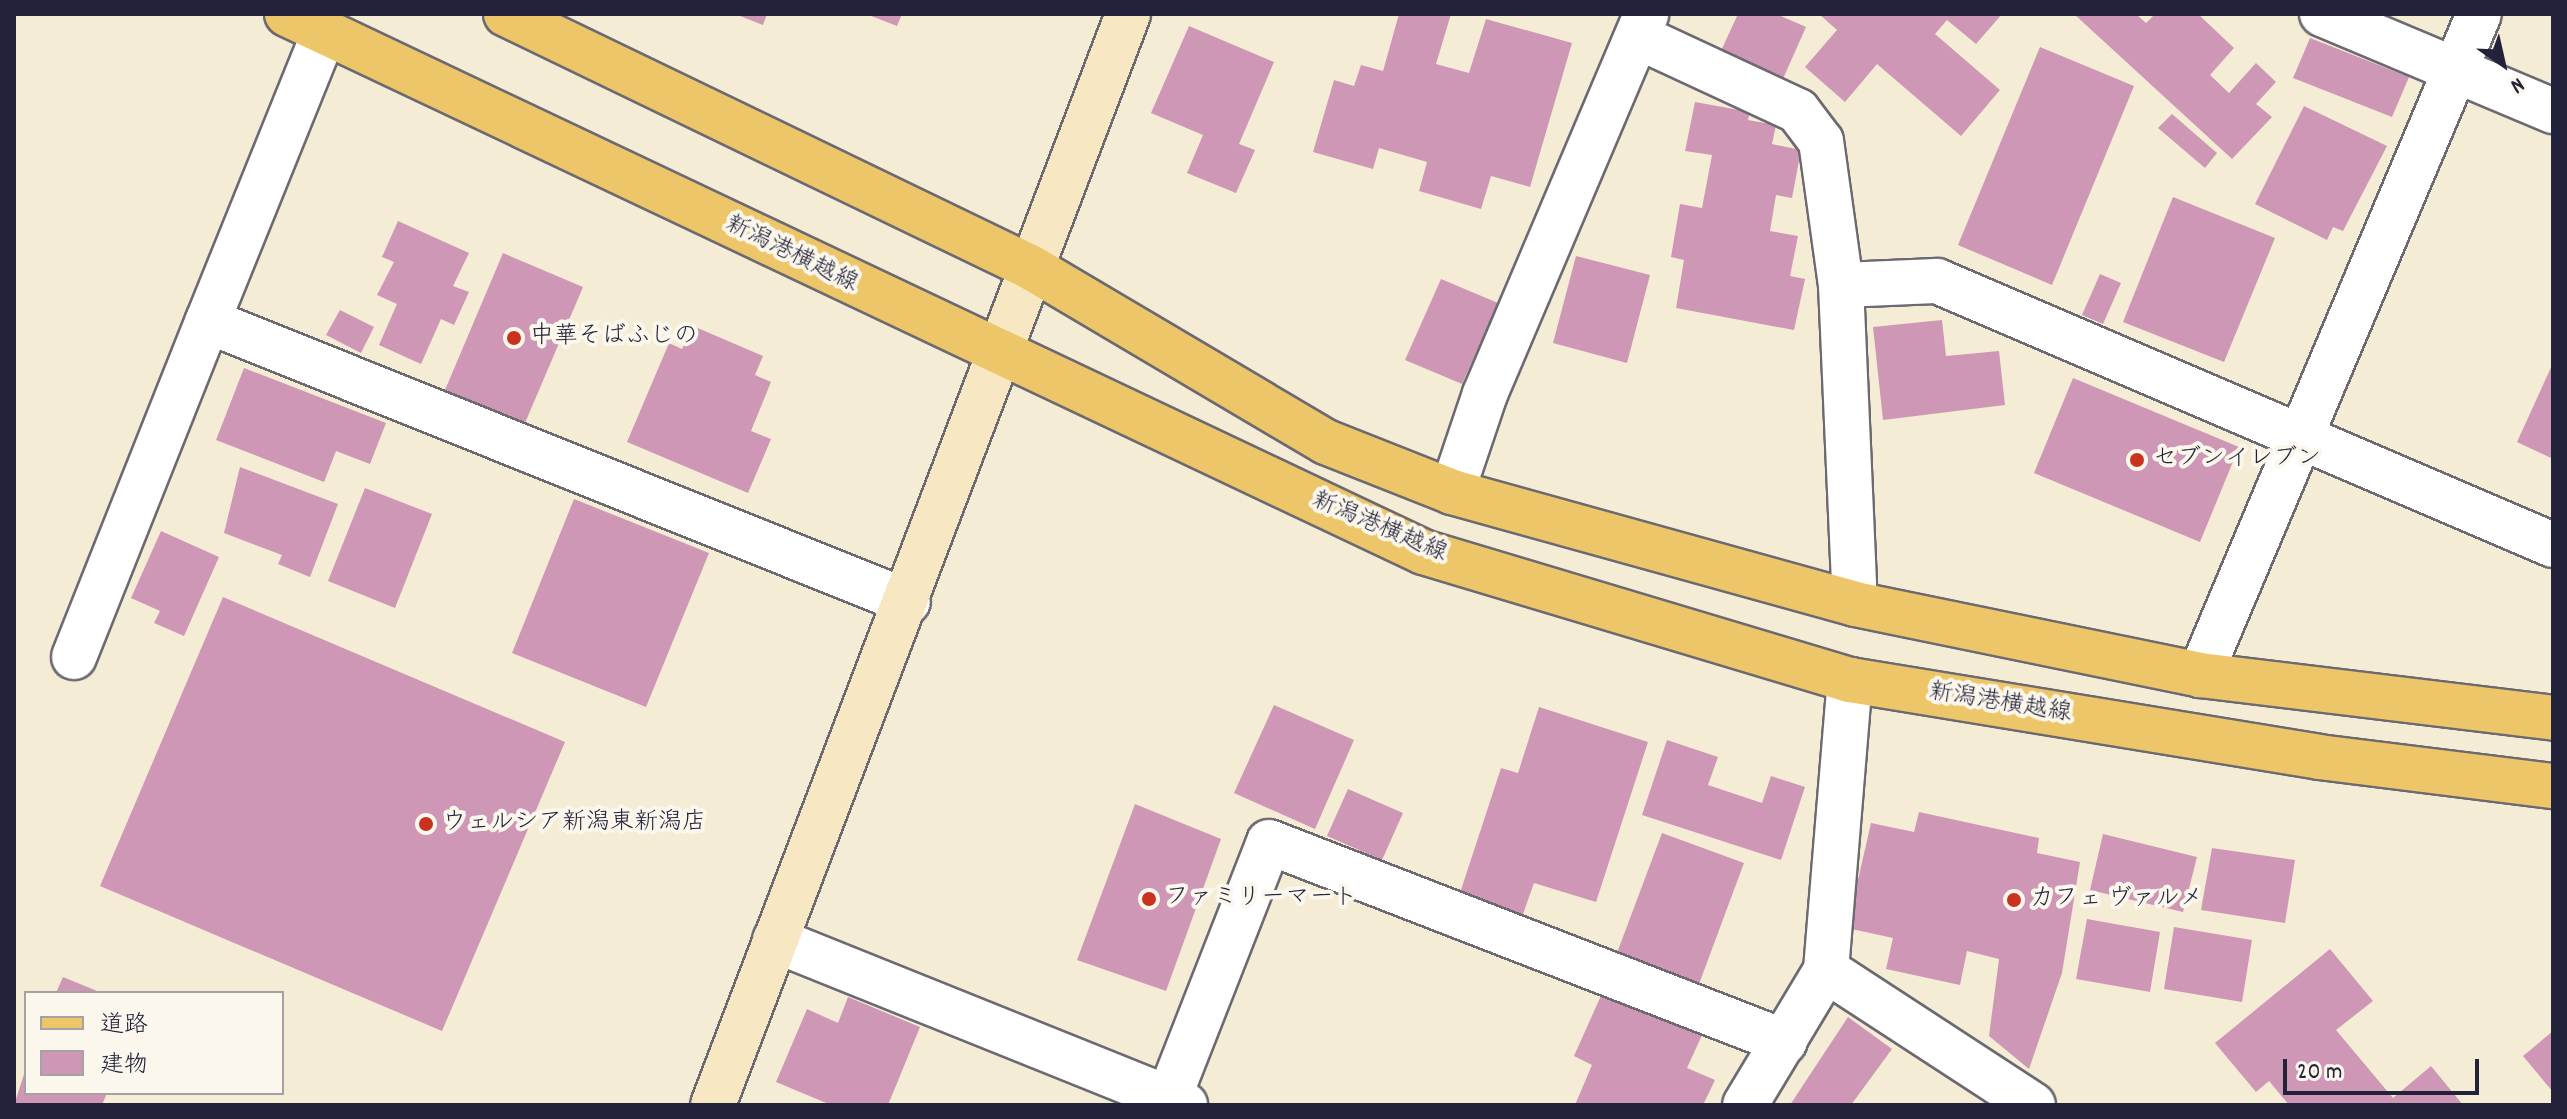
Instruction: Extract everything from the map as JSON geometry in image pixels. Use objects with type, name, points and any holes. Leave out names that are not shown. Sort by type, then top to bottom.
[{"type":"main road","points":[[506,14],[1030,267],[1326,442],[1452,492],[1855,604],[2200,675],[2553,718]]},
{"type":"main road","name":"新潟港横越線","points":[[306,22],[996,353],[1423,552],[1850,680],[2319,757],[2553,786]]},
{"type":"street","points":[[713,1105],[908,602],[996,353],[1128,14]]},
{"type":"street","points":[[2322,14],[2553,111]]},
{"type":"street","points":[[2200,675],[2479,14]]},
{"type":"street","points":[[74,657],[208,321],[306,22]]},
{"type":"street","points":[[1452,492],[1485,394],[1644,26],[1798,111],[1821,141],[1841,285],[1855,604]]},
{"type":"street","points":[[1841,285],[1937,281],[2553,545]]},
{"type":"street","points":[[208,321],[908,602]]},
{"type":"street","points":[[1745,1105],[1826,970],[1850,680]]},
{"type":"street","points":[[775,940],[1173,1103],[1269,842],[1785,1042]]},
{"type":"street","points":[[1826,970],[2033,1105]]},
{"type":"building","points":[[735,14],[767,14],[763,25]]},
{"type":"building","points":[[866,14],[902,14],[897,26]]},
{"type":"building","points":[[1399,14],[1451,14],[1436,64],[1469,73],[1486,19],[1572,43],[1530,187],[1491,176],[1481,209],[1419,191],[1427,162],[1379,148],[1373,169],[1313,152],[1334,80],[1354,86],[1361,65],[1383,71]]},
{"type":"building","points":[[1738,14],[1776,14],[1806,27],[1782,81],[1720,53]]},
{"type":"building","points":[[1819,14],[2002,14],[1976,44],[1947,20],[1935,34],[2000,90],[1961,136],[1877,64],[1845,102],[1805,67],[1837,30]]},
{"type":"building","points":[[2074,14],[2136,14],[2146,23],[2155,14],[2198,14],[2234,48],[2210,75],[2229,93],[2256,63],[2276,82],[2256,104],[2272,117],[2232,159]]},
{"type":"building","points":[[1189,26],[1274,62],[1239,144],[1255,150],[1236,193],[1187,173],[1203,135],[1151,113]]},
{"type":"building","points":[[2310,38],[2409,77],[2392,117],[2293,78]]},
{"type":"building","points":[[2040,47],[2134,86],[2052,285],[1958,245]]},
{"type":"building","points":[[1695,102],[1750,112],[1748,120],[1776,125],[1772,144],[1801,150],[1792,198],[1776,195],[1770,231],[1798,236],[1790,276],[1805,279],[1794,330],[1676,308],[1684,260],[1671,257],[1680,204],[1702,208],[1712,155],[1685,151]]},
{"type":"building","points":[[2304,106],[2387,146],[2343,231],[2333,227],[2327,240],[2255,204]]},
{"type":"building","points":[[2172,114],[2217,153],[2205,168],[2158,128]]},
{"type":"building","points":[[2173,197],[2275,238],[2224,362],[2123,322]]},
{"type":"building","points":[[398,221],[469,253],[453,286],[469,292],[454,325],[441,319],[421,364],[379,345],[397,304],[377,295],[394,262],[382,257]]},
{"type":"building","name":"中華そばふじの","points":[[503,253],[583,287],[525,423],[445,390]]},
{"type":"building","points":[[1576,256],[1650,275],[1627,363],[1553,343]]},
{"type":"building","points":[[2100,274],[2121,283],[2103,324],[2082,315]]},
{"type":"building","points":[[1441,279],[1498,303],[1462,384],[1405,360]]},
{"type":"building","points":[[340,310],[374,327],[361,353],[326,335]]},
{"type":"building","points":[[1942,320],[1946,356],[1999,351],[2005,405],[1883,420],[1873,327]]},
{"type":"building","points":[[693,326],[763,356],[755,375],[771,382],[751,431],[771,439],[748,493],[627,442],[669,343],[682,349]]},
{"type":"building","points":[[2553,363],[2553,459],[2517,442]]},
{"type":"building","points":[[244,368],[386,423],[370,464],[336,451],[324,482],[216,440]]},
{"type":"building","name":"セブンイレブン","points":[[2073,378],[2239,447],[2200,542],[2034,473]]},
{"type":"building","points":[[240,467],[338,504],[310,577],[278,564],[282,555],[224,533]]},
{"type":"building","points":[[365,488],[432,514],[395,608],[328,581]]},
{"type":"building","points":[[574,499],[709,553],[646,707],[512,653]]},
{"type":"building","points":[[161,531],[219,557],[184,636],[154,623],[160,611],[131,598]]},
{"type":"building","points":[[223,597],[565,742],[442,1031],[100,886]]},
{"type":"building","points":[[1274,705],[1354,740],[1315,829],[1234,793]]},
{"type":"building","points":[[1539,707],[1648,742],[1596,902],[1534,883],[1522,917],[1459,896],[1501,768],[1518,773]]},
{"type":"building","points":[[1667,740],[1718,757],[1708,785],[1762,803],[1771,776],[1805,787],[1781,860],[1642,815]]},
{"type":"building","points":[[1348,789],[1403,813],[1382,860],[1327,836]]},
{"type":"building","name":"ファミリーマート","points":[[1135,804],[1221,839],[1166,991],[1077,960]]},
{"type":"building","points":[[1919,812],[2039,838],[2037,853],[2080,862],[2062,973],[2029,1069],[1989,1036],[1999,959],[1967,951],[1960,985],[1886,969],[1893,938],[1847,928],[1871,823],[1914,832]]},
{"type":"building","points":[[1662,833],[1744,863],[1699,984],[1617,953]]},
{"type":"building","points":[[2103,834],[2197,857],[2183,912],[2090,890]]},
{"type":"building","points":[[2212,848],[2295,860],[2285,923],[2201,910]]},
{"type":"building","points":[[2087,919],[2160,932],[2150,992],[2076,979]]},
{"type":"building","points":[[2174,927],[2252,940],[2242,1002],[2164,989]]},
{"type":"building","points":[[2330,949],[2373,1001],[2336,1030],[2393,1098],[2431,1066],[2463,1105],[2289,1105],[2269,1081],[2256,1092],[2215,1043]]},
{"type":"building","points":[[63,977],[97,991],[57,991]]},
{"type":"building","points":[[1604,989],[1703,1033],[1687,1068],[1715,1080],[1703,1105],[1575,1105],[1592,1065],[1574,1056]]},
{"type":"building","points":[[848,997],[920,1027],[888,1105],[831,1105],[776,1082],[807,1009],[838,1023]]},
{"type":"building","points":[[1848,1017],[1892,1049],[1851,1105],[1790,1105]]},
{"type":"building","points":[[2553,1031],[2553,1092],[2523,1056]]},
{"type":"building","points":[[24,1074],[24,1095],[106,1095],[102,1105],[14,1105]]},
{"type":"place","name":"中華そばふじの","points":[[514,338]]},
{"type":"place","name":"セブンイレブン","points":[[2137,460]]},
{"type":"place","name":"ウェルシア新潟東新潟店","points":[[426,824]]},
{"type":"place","name":"ファミリーマート","points":[[1149,899]]},
{"type":"place","name":"カフェ ヴァルメ","points":[[2014,900]]}]
